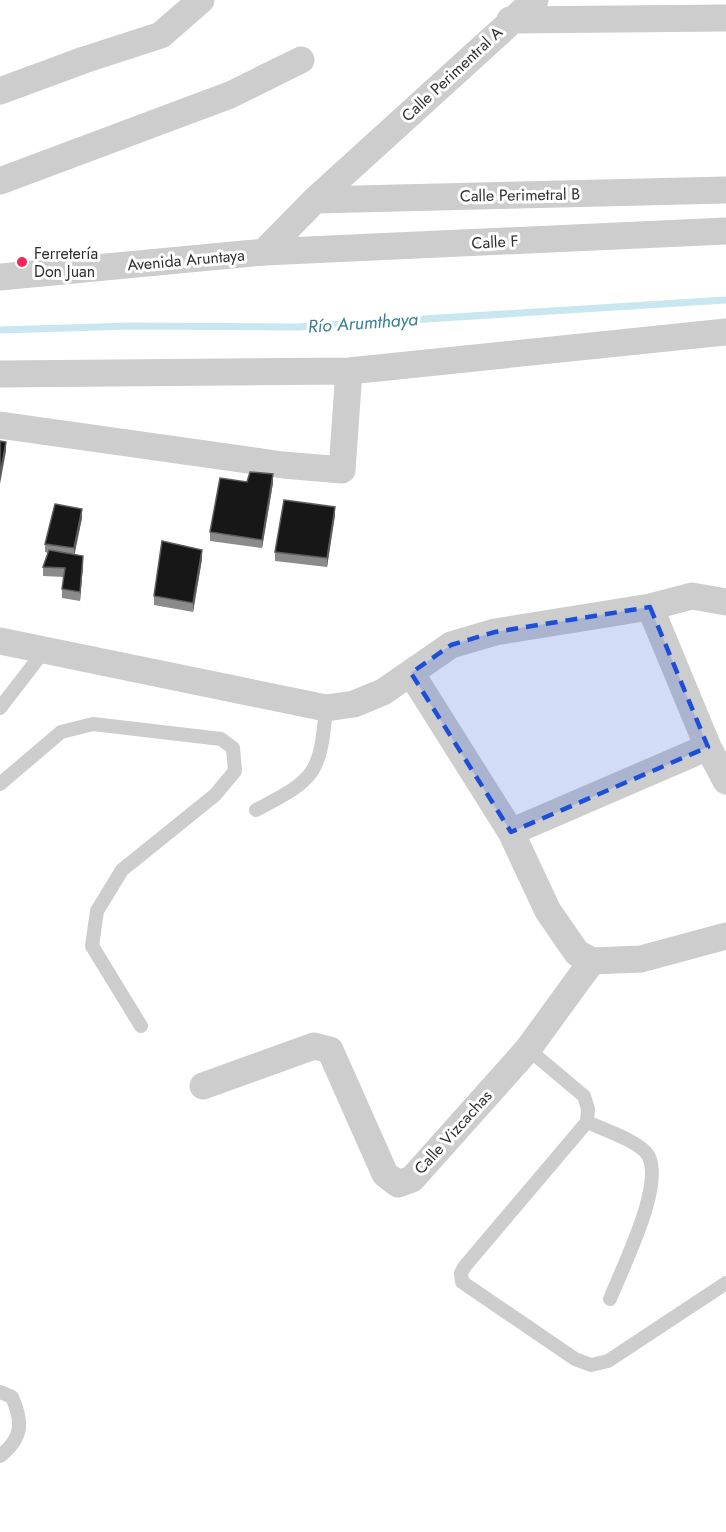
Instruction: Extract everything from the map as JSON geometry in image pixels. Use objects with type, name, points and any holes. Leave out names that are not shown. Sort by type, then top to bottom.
[{"type":"street","points":[[0,91],[161,35],[201,0]]},
{"type":"street","points":[[510,20],[535,0]]},
{"type":"street","name":"Calle Perimentral A","points":[[264,252],[315,200],[510,20],[726,18]]},
{"type":"street","points":[[0,181],[230,95],[301,60]]},
{"type":"street","name":"Calle Perimetral B","points":[[315,200],[726,190]]},
{"type":"street","name":"Calle F","points":[[264,252],[726,231]]},
{"type":"street","name":"Avenida Aruntaya","points":[[0,277],[264,252]]},
{"type":"street","points":[[0,374],[349,371],[726,333]]},
{"type":"street","points":[[0,424],[283,465],[342,470],[349,371]]},
{"type":"street","points":[[0,641],[326,708],[354,704],[383,692],[451,645],[495,632],[650,608],[692,596],[726,602]]},
{"type":"street","points":[[650,608],[708,747],[726,781]]},
{"type":"street","points":[[411,673],[511,832],[536,887],[566,940],[577,953],[592,961],[641,959],[676,947],[726,936]]},
{"type":"street","points":[[511,832],[708,747]]},
{"type":"street","name":"Calle Vizcachas","points":[[203,1086],[314,1046],[330,1050],[385,1174],[398,1184],[412,1179],[528,1049],[592,961]]},
{"type":"lane","points":[[0,708],[44,651]]},
{"type":"lane","points":[[256,810],[312,774],[322,748],[326,708]]},
{"type":"lane","points":[[0,784],[60,732],[93,724],[222,738],[234,748],[235,771],[216,795],[123,870],[97,911],[92,946],[141,1026]]},
{"type":"lane","points":[[528,1049],[584,1096],[588,1109],[587,1122],[465,1266],[461,1273],[462,1282],[575,1359],[591,1365],[608,1361],[726,1283]]},
{"type":"lane","points":[[587,1122],[639,1146],[648,1155],[652,1170],[649,1203],[610,1299]]},
{"type":"lane","points":[[0,1392],[12,1397],[20,1416],[18,1437],[0,1456]]},
{"type":"highlighted area","points":[[650,607],[708,747],[511,832],[411,673],[451,645],[495,632]]},
{"type":"building","points":[[0,441],[6,442],[0,475]]},
{"type":"building","points":[[250,472],[273,474],[262,540],[210,532],[220,478],[247,482]]},
{"type":"building","points":[[284,500],[335,507],[327,558],[275,552]]},
{"type":"building","points":[[55,504],[82,509],[74,548],[45,544]]},
{"type":"building","points":[[162,541],[202,550],[193,603],[154,596]]},
{"type":"building","points":[[49,550],[83,556],[80,592],[62,589],[65,568],[43,567]]},
{"type":"waterway","name":"Río Arumthaya","points":[[0,330],[131,326],[298,327],[726,300]]},
{"type":"place","name":"Ferretería Don Juan","points":[[22,262]]}]
